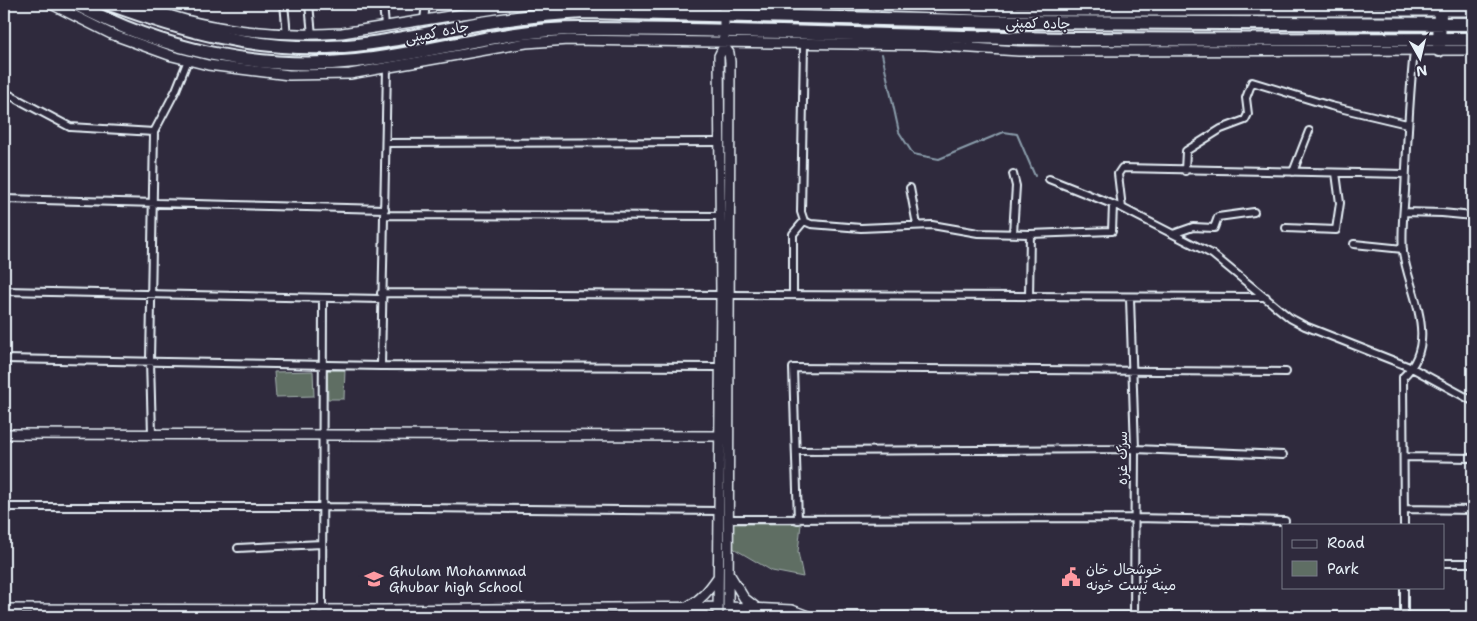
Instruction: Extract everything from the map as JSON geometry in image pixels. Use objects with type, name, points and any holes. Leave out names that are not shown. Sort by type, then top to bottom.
[{"type":"highway","name":"جاده کمپنی","points":[[76,4],[136,32],[209,59],[243,60],[290,70],[357,61],[489,37],[533,31],[575,29],[724,39],[1018,38],[1440,44],[1473,39]]},
{"type":"highway","name":"جاده کمپنی","points":[[110,4],[192,32],[218,38],[284,47],[359,44],[540,15],[584,12],[724,10],[1007,22],[1473,24]]},
{"type":"highway","points":[[1440,10],[1440,44]]},
{"type":"street","points":[[51,4],[111,34],[188,60],[209,59]]},
{"type":"street","points":[[141,4],[189,20],[233,30],[288,35],[312,35],[384,26],[424,20],[470,8],[526,4]]},
{"type":"street","points":[[284,4],[288,35]]},
{"type":"street","points":[[309,4],[312,35]]},
{"type":"street","points":[[383,4],[384,26]]},
{"type":"street","points":[[424,20],[426,4]]},
{"type":"street","points":[[815,4],[1000,11],[1250,7],[1352,7],[1473,11]]},
{"type":"street","points":[[724,10],[724,39],[719,56],[721,216],[726,237]]},
{"type":"street","points":[[724,39],[730,62],[726,237],[726,295],[731,348],[728,617]]},
{"type":"street","points":[[290,70],[350,74],[526,43],[568,40],[724,39],[804,44],[926,45],[1029,51],[1414,51],[1440,44],[1473,50]]},
{"type":"street","points":[[804,44],[801,212],[804,221]]},
{"type":"street","points":[[1404,524],[1403,377],[1412,368],[1421,339],[1422,325],[1408,276],[1403,249],[1407,124],[1414,51]]},
{"type":"street","points":[[152,434],[150,361],[154,132],[176,90],[188,60]]},
{"type":"street","points":[[381,366],[387,68]]},
{"type":"street","points":[[1185,171],[1186,151],[1221,129],[1245,120],[1248,114],[1246,98],[1252,82],[1330,106],[1407,124]]},
{"type":"street","points":[[4,92],[70,127],[154,132]]},
{"type":"street","points":[[1293,172],[1309,131]]},
{"type":"street","points":[[386,143],[721,142]]},
{"type":"street","points":[[1122,208],[1118,174],[1122,168],[1185,171],[1405,174]]},
{"type":"street","points":[[1286,228],[1336,230],[1340,203],[1336,173]]},
{"type":"street","points":[[1013,174],[1016,186],[1013,234]]},
{"type":"street","points":[[1049,179],[1122,208],[1212,254],[1290,318],[1304,326],[1412,368],[1473,401]]},
{"type":"street","points":[[910,188],[917,225]]},
{"type":"street","points":[[4,199],[384,212],[721,216]]},
{"type":"street","points":[[804,221],[812,224],[861,228],[917,225],[949,227],[978,233],[1030,234],[1112,231],[1113,204]]},
{"type":"street","points":[[1173,234],[1193,227],[1214,228],[1218,217],[1254,212]]},
{"type":"street","points":[[1404,212],[1473,216]]},
{"type":"street","points":[[793,296],[792,234],[804,221]]},
{"type":"street","points":[[1029,297],[1030,234]]},
{"type":"street","points":[[1354,244],[1403,249]]},
{"type":"street","points":[[4,291],[323,299],[381,296],[726,295],[1130,298],[1266,297]]},
{"type":"street","points":[[718,617],[720,348],[726,295]]},
{"type":"street","name":"سرک غزه","points":[[1130,298],[1135,449],[1134,616]]},
{"type":"street","points":[[322,609],[323,299]]},
{"type":"street","points":[[720,348],[731,348]]},
{"type":"street","points":[[4,359],[381,366],[720,367]]},
{"type":"street","points":[[798,520],[793,368],[1286,372]]},
{"type":"street","points":[[4,434],[720,436]]},
{"type":"street","points":[[797,451],[1135,449],[1283,455]]},
{"type":"street","points":[[1405,457],[1473,458]]},
{"type":"street","points":[[4,508],[322,507],[719,511]]},
{"type":"street","points":[[1405,509],[1473,510]]},
{"type":"street","points":[[730,519],[1134,518],[1285,521]]},
{"type":"street","points":[[238,548],[322,544]]},
{"type":"street","points":[[1444,563],[1473,563]]},
{"type":"street","points":[[729,573],[744,598],[758,609]]},
{"type":"street","points":[[684,608],[696,602],[709,591],[718,576]]},
{"type":"street","points":[[1404,588],[1404,617]]},
{"type":"street","points":[[4,609],[249,614],[322,609],[383,614],[729,607],[792,610],[806,616],[1473,617]]},
{"type":"green space","points":[[327,369],[345,369],[344,399],[328,399]]},
{"type":"green space","points":[[313,371],[314,396],[276,397],[274,372]]},
{"type":"green space","points":[[732,524],[801,524],[798,552],[803,577],[772,571],[733,548]]},
{"type":"waterway","points":[[882,54],[899,132],[913,154],[939,159],[1004,132],[1017,134],[1035,176]]},
{"type":"place","name":"خوشحال خان مینه پُست خونه","points":[[1071,577]]},
{"type":"place","name":"Ghulam Mohammad Ghubar high School","points":[[374,579]]}]
